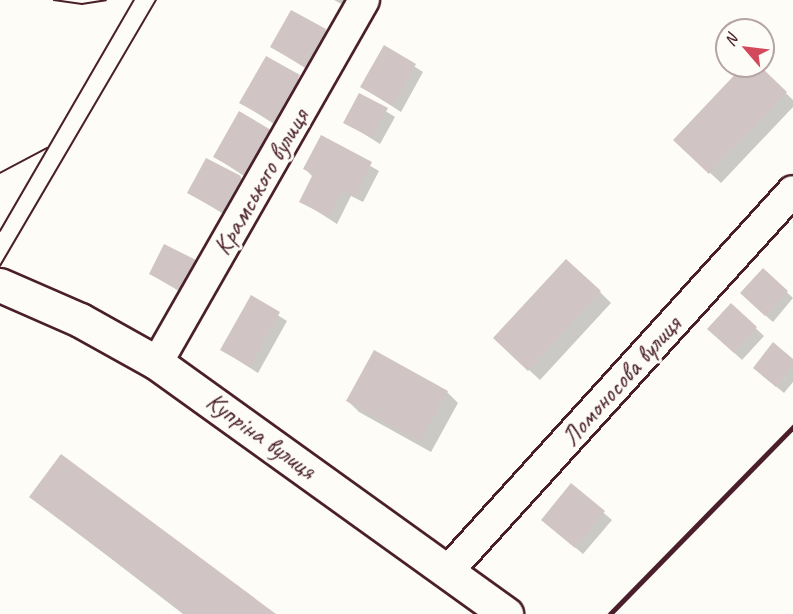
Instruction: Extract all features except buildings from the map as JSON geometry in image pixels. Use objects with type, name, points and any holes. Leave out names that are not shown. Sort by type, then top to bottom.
[{"type":"main road","name":"Купріна вулиця","points":[[0,285],[80,320],[157,363],[506,614]]},
{"type":"street","name":"Крамського вулиця","points":[[157,363],[364,0]]},
{"type":"street","name":"Ломоносова вулиця","points":[[448,571],[793,191]]},
{"type":"tram line","points":[[54,0],[82,4],[106,0]]},
{"type":"tram line","points":[[0,231],[134,0]]},
{"type":"tram line","points":[[0,266],[156,0]]},
{"type":"tram line","points":[[0,173],[47,148]]},
{"type":"railway","points":[[610,614],[793,427]]}]
